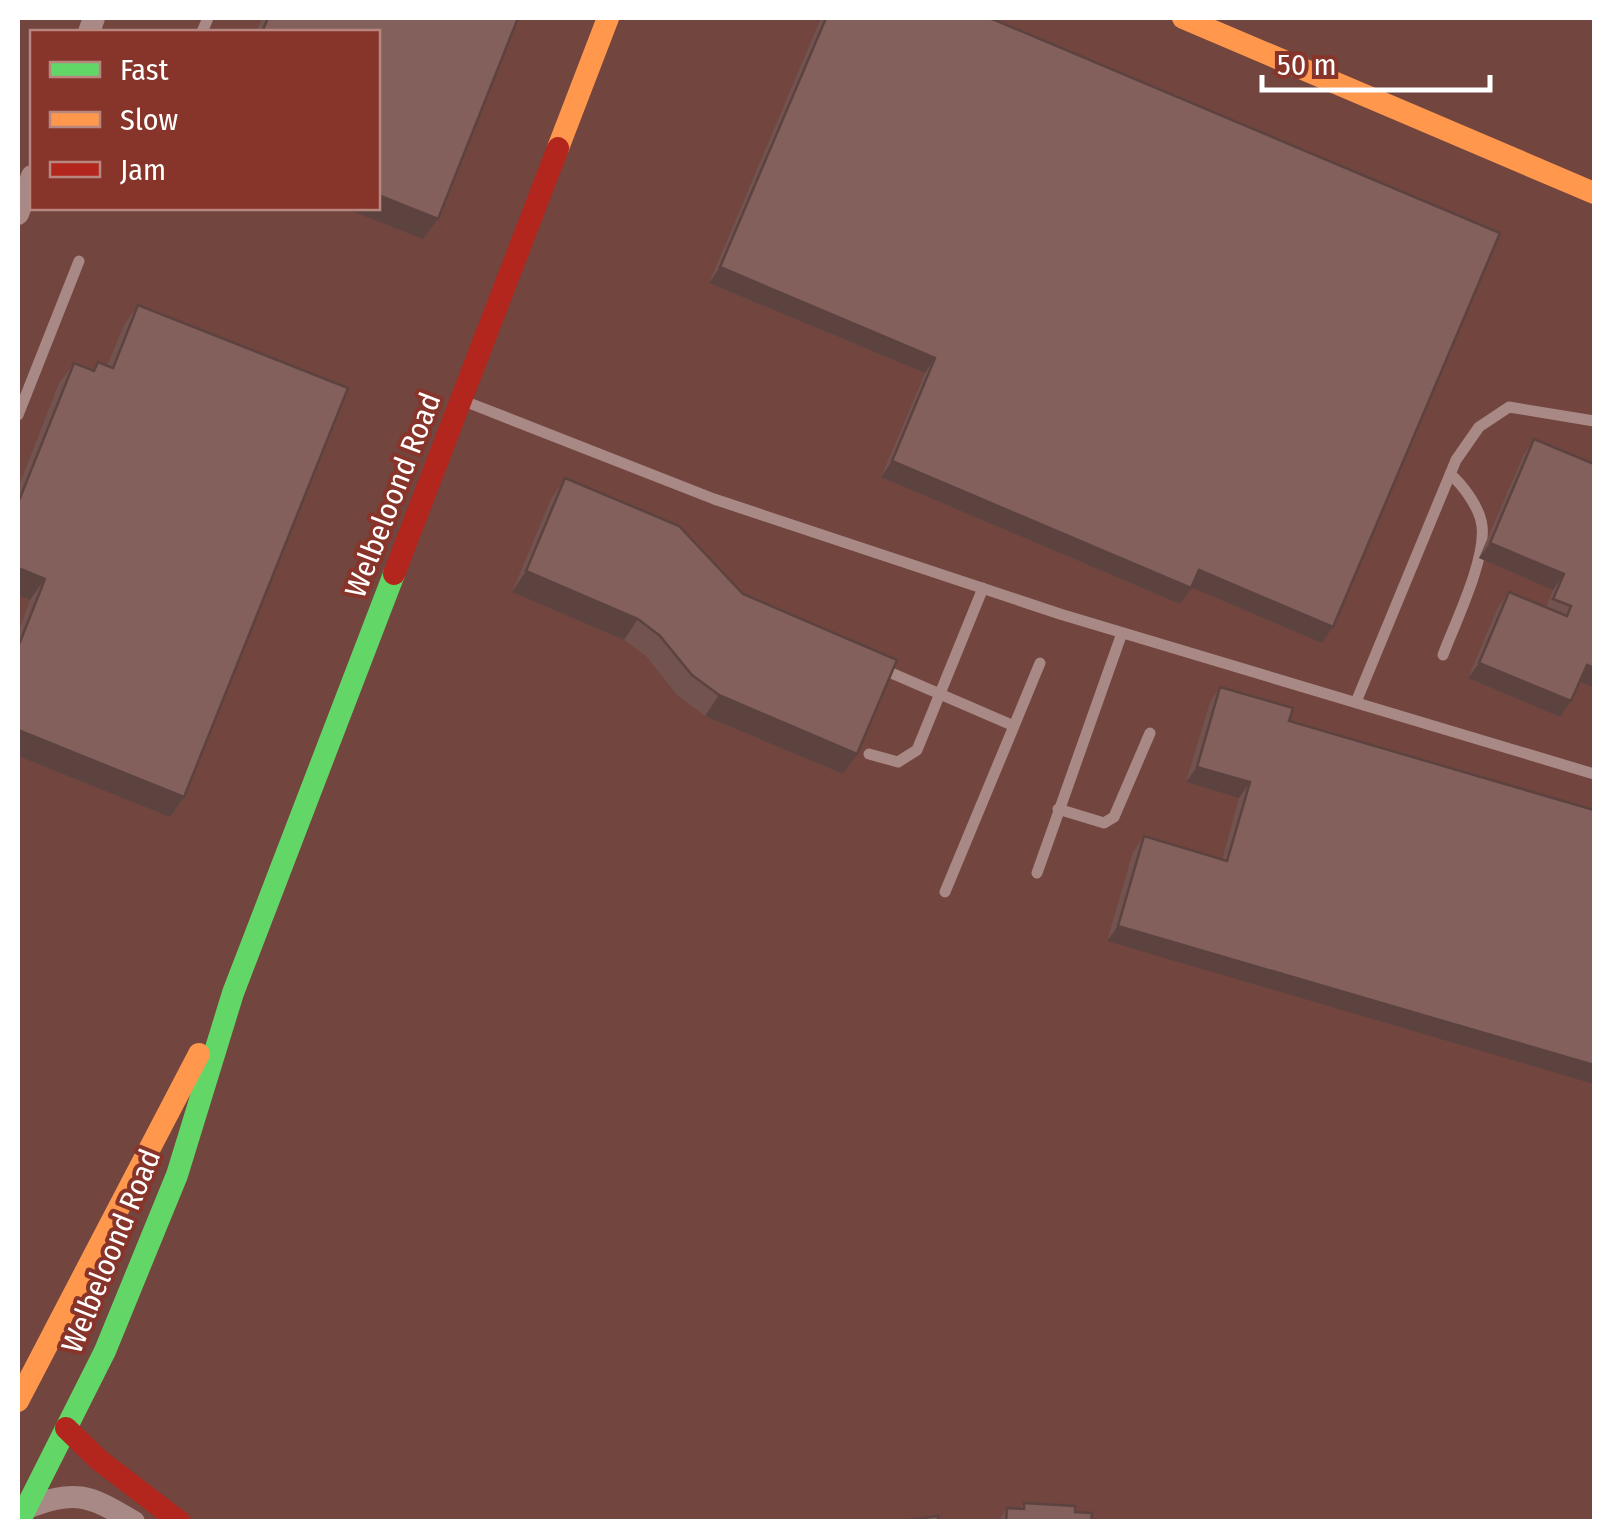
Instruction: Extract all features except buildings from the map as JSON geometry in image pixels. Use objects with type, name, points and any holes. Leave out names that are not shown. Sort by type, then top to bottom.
[{"type":"main road","name":"Welbeloond Road","points":[[22,1515],[105,1351],[176,1174],[233,993],[608,18]]},
{"type":"main road","points":[[594,54],[620,18]]},
{"type":"main road","points":[[1183,18],[1594,193]]},
{"type":"main road","name":"Welbeloond Road","points":[[18,1401],[136,1168],[233,993]]},
{"type":"main road","points":[[66,1428],[99,1460],[180,1522]]},
{"type":"street","points":[[18,214],[30,181]]},
{"type":"street","points":[[22,1515],[62,1494],[88,1496],[134,1522]]},
{"type":"lane","points":[[18,415],[79,261]]},
{"type":"lane","points":[[462,400],[714,498],[983,588],[1594,774]]},
{"type":"lane","points":[[1356,702],[1450,474],[1479,427],[1509,407],[1594,421]]},
{"type":"lane","points":[[1444,654],[1471,579],[1482,526],[1463,485],[1450,474]]},
{"type":"lane","points":[[869,754],[898,762],[912,756],[983,588]]},
{"type":"lane","points":[[1036,873],[1122,633]]},
{"type":"lane","points":[[945,892],[1040,663]]},
{"type":"lane","points":[[870,664],[1014,726]]},
{"type":"lane","points":[[1058,809],[1104,824],[1114,817],[1150,733]]},
{"type":"traffic: fast","points":[[19,1522],[105,1351],[177,1175],[233,993],[394,574]]},
{"type":"traffic: slow","points":[[558,148],[608,18]]},
{"type":"traffic: slow","points":[[1183,18],[1594,193]]},
{"type":"traffic: slow","points":[[18,1401],[199,1054]]},
{"type":"traffic: jam","points":[[394,574],[558,148]]},
{"type":"traffic: jam","points":[[66,1428],[99,1460],[180,1522]]}]
